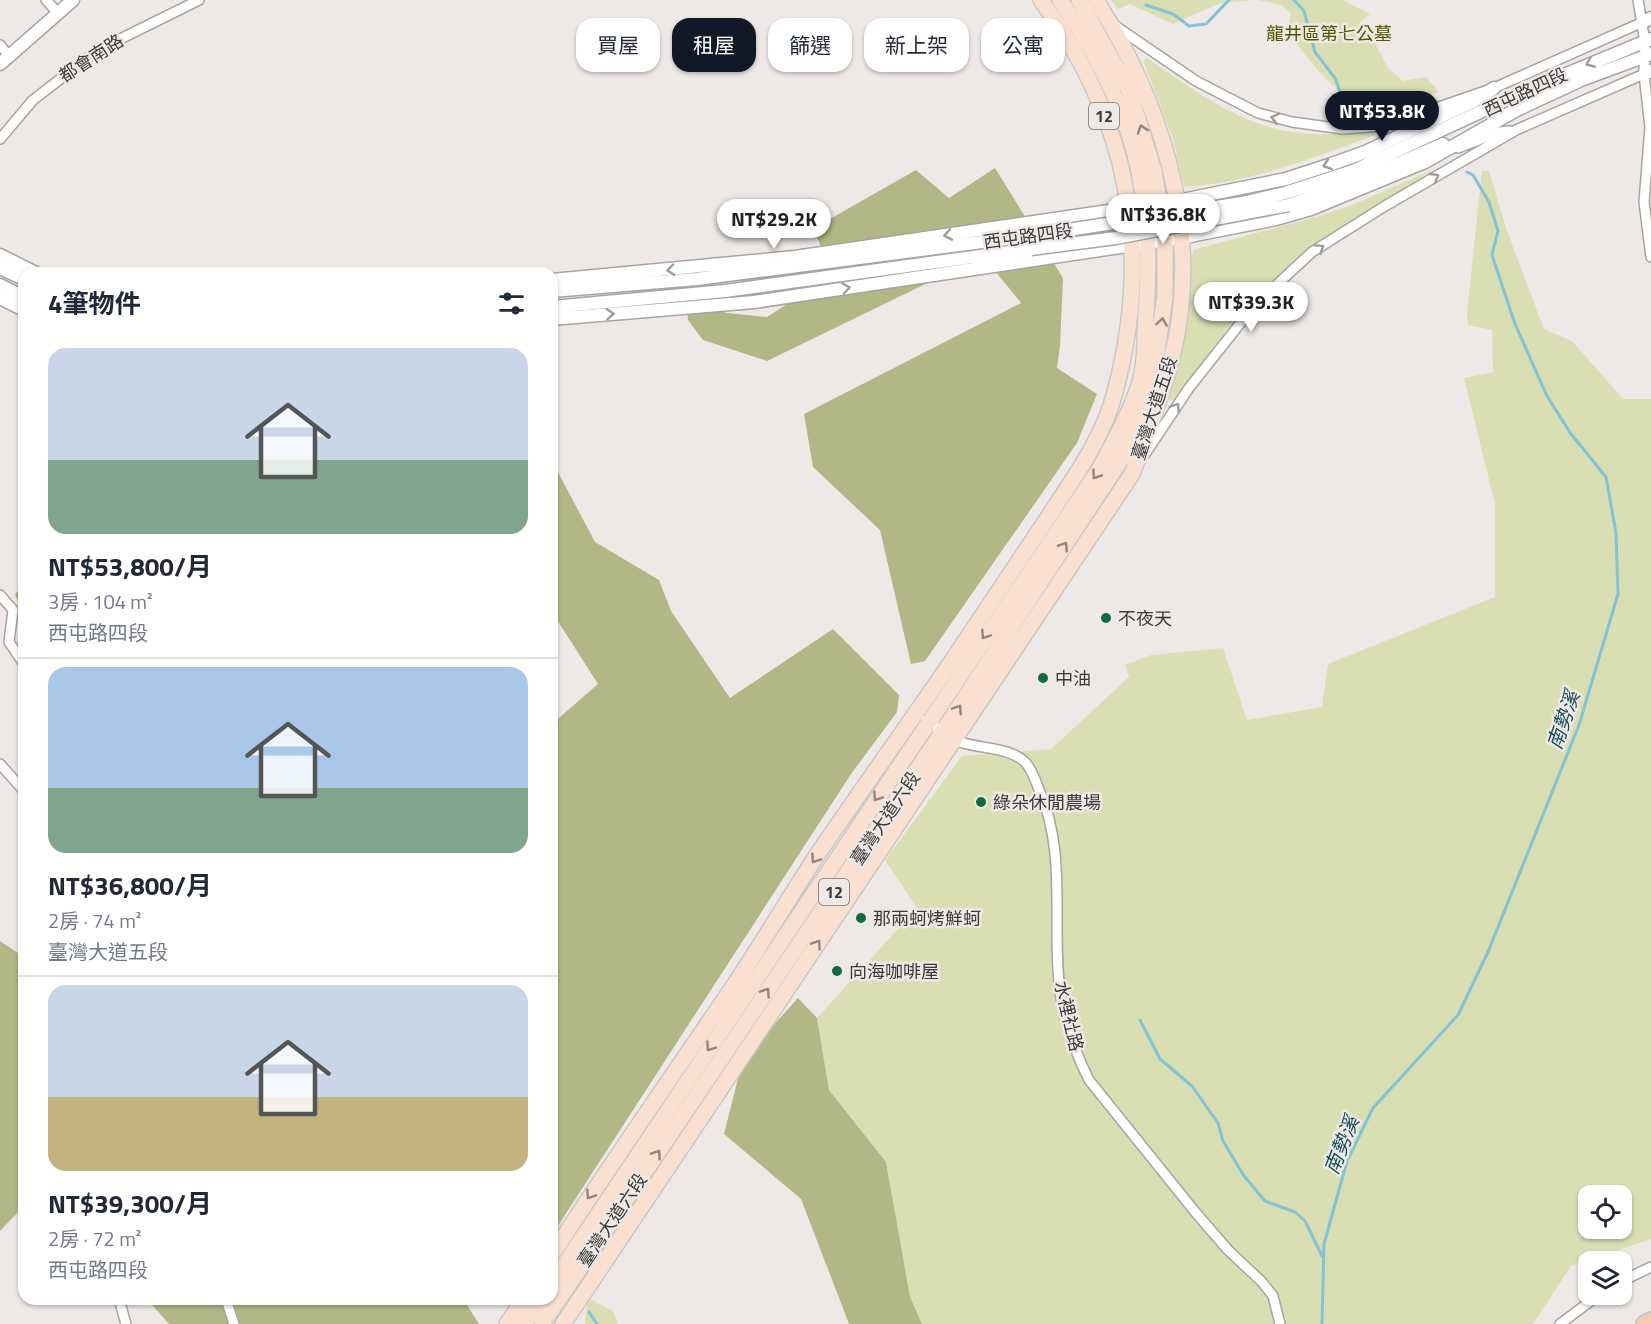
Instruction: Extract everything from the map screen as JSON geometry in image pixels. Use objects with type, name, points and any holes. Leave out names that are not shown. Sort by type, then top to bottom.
[{"type":"highway","points":[[1646,1324],[1651,1321]]},
{"type":"main road","name":"臺灣大道五段","points":[[1041,0],[1058,25],[1091,86],[1113,140],[1126,181],[1173,239],[1180,296],[1177,333],[1154,417],[1132,474]]},
{"type":"main road","name":"臺灣大道五段","points":[[1060,0],[1108,78],[1131,134],[1142,178],[1145,205]]},
{"type":"main road","name":"臺灣大道五段","points":[[1080,0],[1129,90],[1146,138],[1145,205],[1127,344],[1114,397],[1103,425]]},
{"type":"main road","name":"臺灣大道五段","points":[[1095,0],[1109,21],[1150,103],[1165,146],[1177,201],[1156,359],[1146,397],[1122,458]]},
{"type":"main road","name":"臺灣大道五段","points":[[1124,423],[1140,384],[1147,298],[1140,244]]},
{"type":"main road","name":"臺灣大道六段","points":[[558,1246],[637,1125],[736,982],[816,857],[922,717],[1101,468],[1124,423]]},
{"type":"main road","name":"臺灣大道六段","points":[[558,1274],[922,717],[1087,458],[1103,425]]},
{"type":"main road","name":"臺灣大道六段","points":[[563,1324],[949,735],[1122,458]]},
{"type":"main road","name":"臺灣大道六段","points":[[558,1301],[1132,474]]},
{"type":"main road","points":[[507,1324],[520,1305]]},
{"type":"main road","points":[[524,1324],[537,1305]]},
{"type":"main road","name":"臺灣大道六段","points":[[542,1324],[555,1305]]},
{"type":"street","points":[[46,0],[58,13]]},
{"type":"street","points":[[0,45],[5,60],[72,0]]},
{"type":"street","name":"都會南路","points":[[0,139],[33,100],[98,50],[198,0]]},
{"type":"street","points":[[1080,0],[1109,21]]},
{"type":"street","points":[[1638,0],[1647,20],[1650,127],[1644,202],[1651,257]]},
{"type":"street","name":"西屯路四段","points":[[558,279],[738,264],[1177,201],[1286,179],[1365,152],[1452,111],[1494,88],[1647,20]]},
{"type":"street","name":"西屯路四段","points":[[1109,21],[1196,81],[1258,113],[1292,122],[1343,129],[1384,126],[1494,88]]},
{"type":"street","name":"西屯路四段","points":[[558,291],[697,279],[809,266],[1029,236],[1242,203],[1287,199],[1523,92],[1648,40]]},
{"type":"street","name":"西屯路四段","points":[[558,306],[725,291],[1116,238],[1287,199],[1358,181],[1581,80],[1648,55]]},
{"type":"street","name":"西屯路四段","points":[[1132,474],[1189,388],[1254,306],[1312,252],[1393,201],[1516,130],[1647,72]]},
{"type":"street","name":"西屯路四段","points":[[558,318],[743,303],[1173,239],[1311,209],[1425,162],[1515,111]]},
{"type":"street","points":[[1425,162],[1499,132],[1516,130]]},
{"type":"street","points":[[0,255],[24,267]]},
{"type":"street","points":[[738,264],[809,266]]},
{"type":"street","points":[[0,268],[18,276]]},
{"type":"street","points":[[0,285],[18,294]]},
{"type":"street","points":[[725,291],[814,292]]},
{"type":"street","points":[[0,298],[18,307]]},
{"type":"street","points":[[0,595],[13,610],[9,642],[18,655]]},
{"type":"street","name":"水裡社路","points":[[922,717],[949,735],[1002,751],[1026,763],[1041,792],[1053,838],[1058,870],[1057,952],[1061,998],[1070,1036],[1080,1062],[1089,1080],[1196,1213],[1228,1250],[1262,1281],[1273,1296],[1280,1324]]},
{"type":"street","points":[[0,764],[18,784]]},
{"type":"street","points":[[1632,1276],[1651,1267]]},
{"type":"street","points":[[121,1305],[126,1324]]},
{"type":"street","points":[[228,1305],[234,1324]]},
{"type":"street","points":[[1560,1324],[1585,1305]]},
{"type":"green space","name":"龍井區第七公墓","points":[[1111,0],[1253,0],[1220,3],[1173,24],[1130,4],[1118,9]]},
{"type":"green space","name":"龍井區第七公墓","points":[[1258,0],[1342,0],[1370,14],[1359,23],[1369,32],[1388,68],[1403,81],[1426,77],[1439,92],[1359,108],[1331,83],[1302,50],[1290,31],[1291,13],[1281,5]]},
{"type":"green space","points":[[1147,58],[1205,97],[1267,126],[1290,132],[1313,134],[1373,132],[1375,135],[1305,161],[1257,175],[1209,185],[1184,187],[1173,139],[1143,60]]},
{"type":"green space","points":[[995,168],[1063,278],[1057,368],[1097,394],[1077,443],[925,661],[911,664],[880,530],[813,467],[804,414],[1021,303],[983,256],[767,361],[703,340],[688,320],[686,300],[727,313],[767,317],[831,276],[814,228],[916,170],[949,198]]},
{"type":"green space","points":[[1432,170],[1300,260],[1230,325],[1173,401],[1168,398],[1193,250],[1352,205]]},
{"type":"green space","points":[[1482,171],[1489,171],[1506,228],[1544,329],[1572,341],[1623,399],[1651,399],[1651,1239],[1615,1251],[1578,1251],[1578,1264],[1571,1266],[1533,1324],[922,1324],[910,1297],[886,1162],[829,1090],[817,1018],[917,908],[885,860],[962,756],[1051,749],[1129,677],[1125,665],[1151,655],[1223,648],[1247,720],[1322,707],[1328,664],[1495,597],[1495,504],[1464,378],[1493,372],[1492,330],[1468,325],[1467,313]]},
{"type":"green space","points":[[558,472],[595,542],[659,580],[671,611],[730,698],[833,629],[899,695],[897,712],[851,774],[558,1226],[558,719],[598,684],[558,621]]},
{"type":"green space","points":[[0,941],[18,953],[18,1212],[0,1231]]},
{"type":"green space","points":[[798,998],[817,1018],[829,1090],[886,1162],[910,1297],[922,1324],[849,1324],[801,1199],[724,1134],[743,1059]]},
{"type":"green space","points":[[588,1298],[613,1311],[618,1324],[585,1324]]},
{"type":"green space","points":[[152,1305],[467,1305],[479,1324],[169,1324]]},
{"type":"waterway","name":"南勢溪","points":[[1146,5],[1173,14],[1189,26],[1206,24],[1229,0]]},
{"type":"waterway","name":"南勢溪","points":[[1294,0],[1304,11],[1315,52],[1335,78],[1347,111],[1359,116]]},
{"type":"waterway","name":"南勢溪","points":[[1322,1324],[1324,1244],[1347,1161],[1373,1108],[1458,1015],[1488,952],[1579,725],[1618,594],[1616,533],[1606,477],[1571,434],[1547,396],[1515,324],[1492,255],[1498,231],[1489,202],[1473,175],[1467,172]]},
{"type":"waterway","name":"南勢溪","points":[[1140,1020],[1160,1059],[1192,1086],[1218,1123],[1223,1141],[1244,1176],[1265,1201],[1295,1212],[1305,1221],[1322,1256]]},
{"type":"waterway","name":"南勢溪","points":[[589,1312],[597,1324]]},
{"type":"place","name":"不夜天","points":[[1106,618]]},
{"type":"place","name":"中油","points":[[1043,678]]},
{"type":"place","name":"綠朵休閒農場","points":[[981,802]]},
{"type":"place","name":"那兩蚵烤鮮蚵","points":[[861,918]]},
{"type":"place","name":"向海咖啡屋","points":[[837,971]]}]
